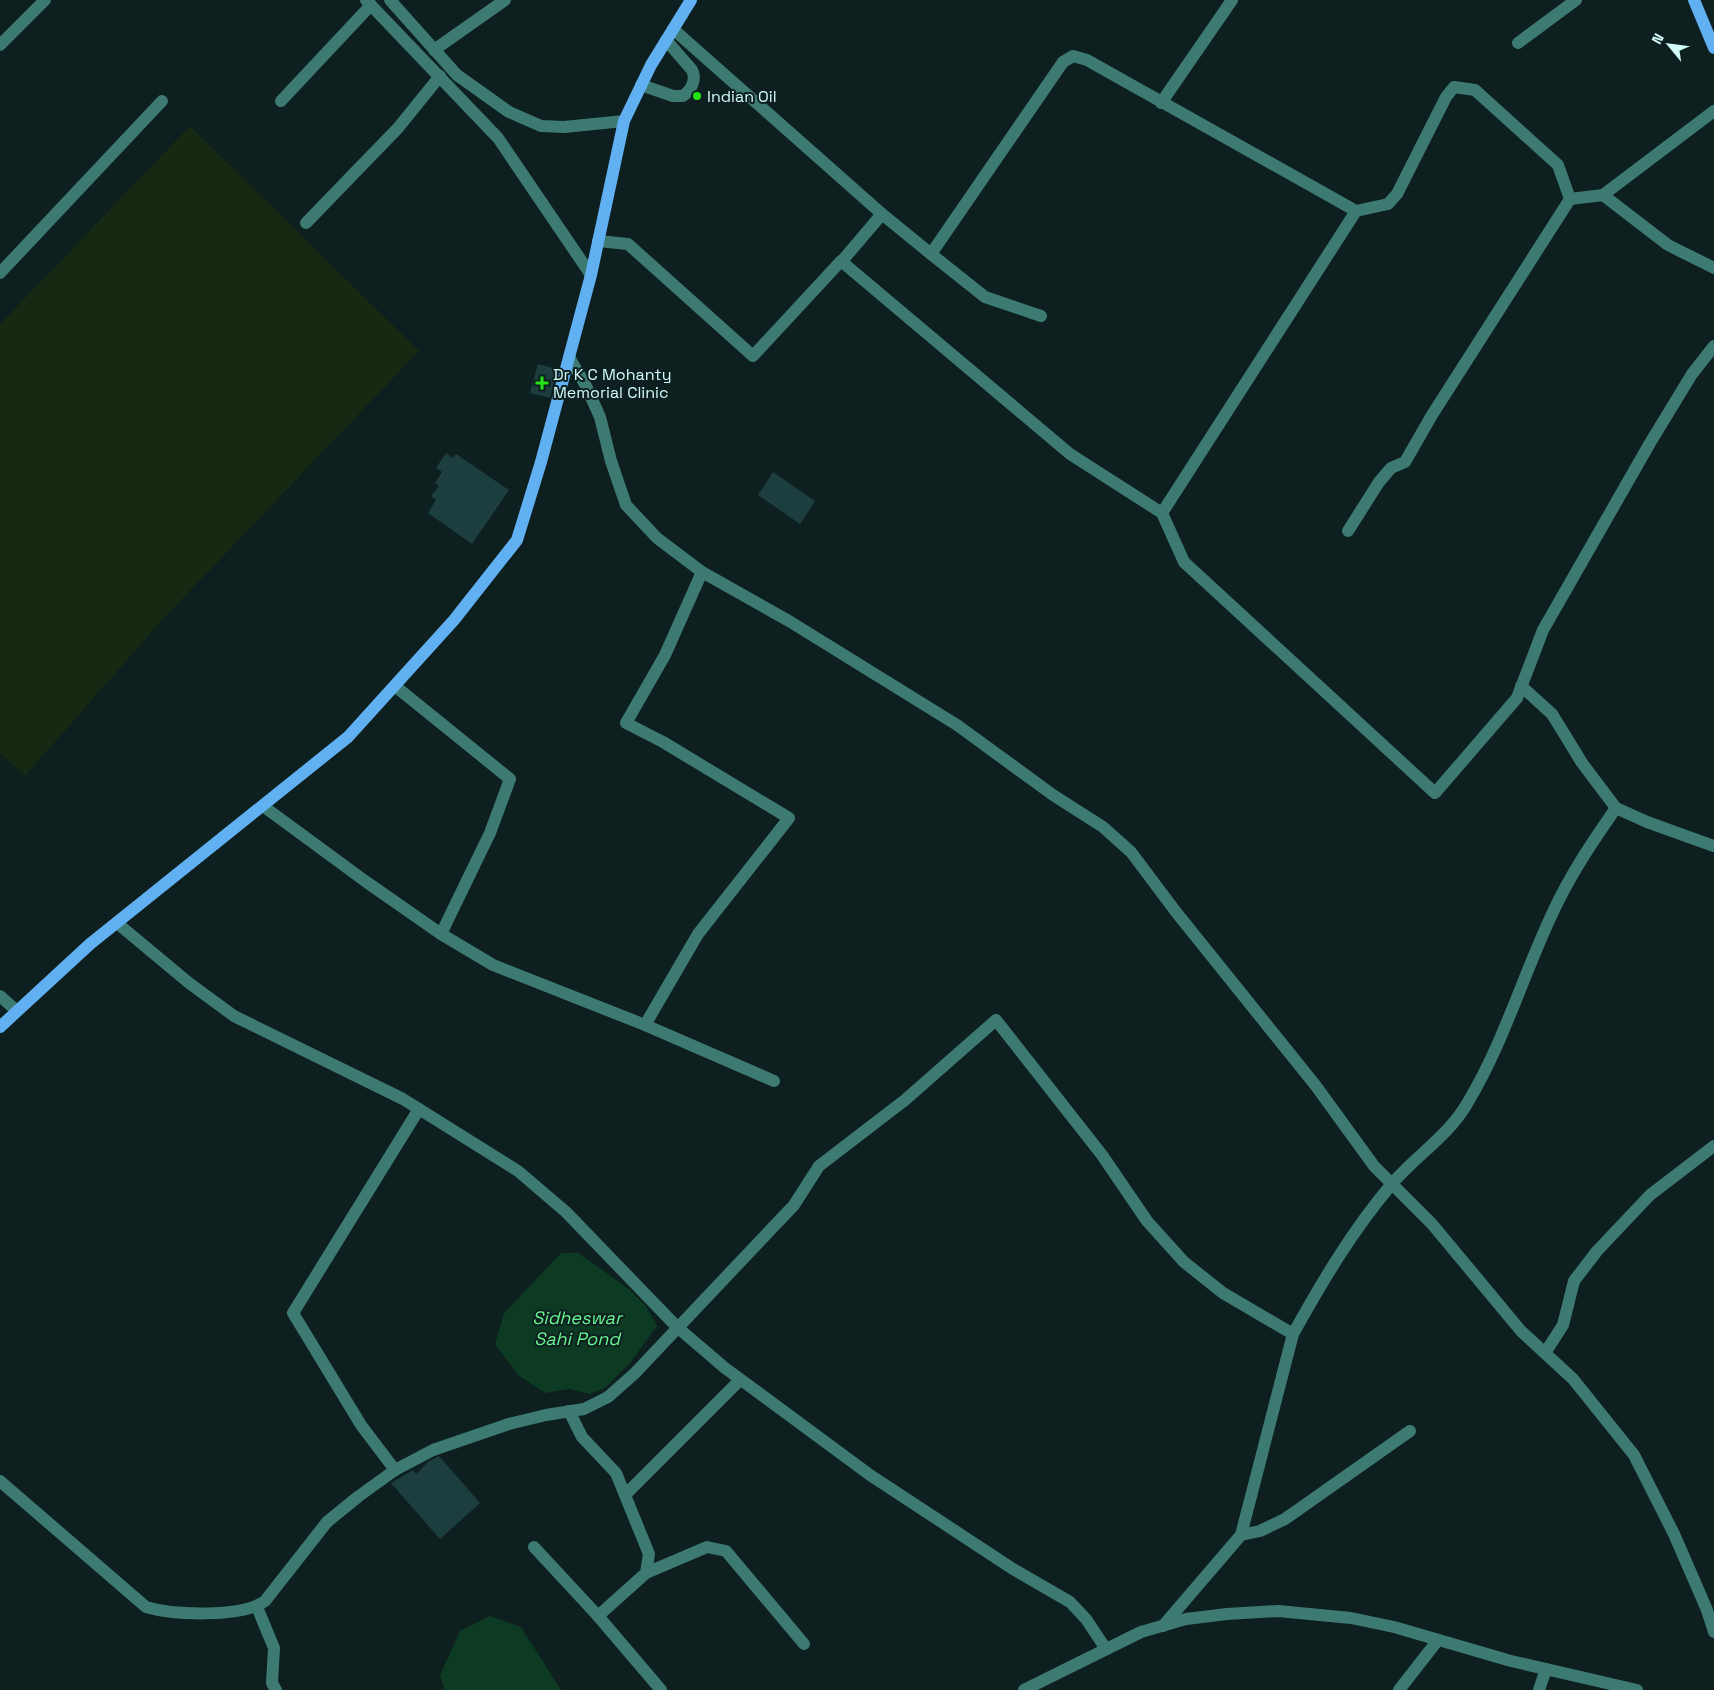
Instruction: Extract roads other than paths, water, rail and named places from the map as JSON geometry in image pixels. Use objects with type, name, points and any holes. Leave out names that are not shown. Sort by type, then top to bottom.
[{"type":"main road","points":[[0,1027],[90,944],[348,737],[454,620],[517,540],[569,357],[590,275],[624,122],[641,85],[691,0]]},
{"type":"main road","points":[[1694,0],[1714,48]]},
{"type":"street","points":[[0,45],[45,0]]},
{"type":"street","points":[[390,0],[457,75],[509,112],[541,126],[564,127],[624,122]]},
{"type":"street","points":[[434,50],[505,0]]},
{"type":"street","points":[[1161,103],[1232,0]]},
{"type":"street","points":[[1518,43],[1576,0]]},
{"type":"street","points":[[282,102],[368,3],[498,138],[590,275]]},
{"type":"street","points":[[641,85],[673,96],[683,96],[693,83],[695,76],[670,34]]},
{"type":"street","points":[[670,34],[882,214],[985,297],[1041,316]]},
{"type":"street","points":[[931,254],[1063,62],[1073,56],[1087,60],[1356,211],[1388,204],[1397,194],[1446,97],[1454,87],[1476,90],[1558,165],[1570,199]]},
{"type":"street","points":[[306,223],[398,128],[440,76]]},
{"type":"street","points":[[0,273],[162,101]]},
{"type":"street","points":[[1570,199],[1603,195],[1714,111]]},
{"type":"street","points":[[1603,195],[1668,244],[1714,268]]},
{"type":"street","points":[[1348,531],[1379,482],[1391,468],[1405,462],[1432,416],[1570,199]]},
{"type":"street","points":[[1162,513],[1356,211]]},
{"type":"street","points":[[598,241],[628,244],[754,356],[842,261],[882,214]]},
{"type":"street","points":[[842,261],[1070,454],[1162,513],[1184,562],[1435,794],[1517,698],[1543,630],[1692,374],[1714,346]]},
{"type":"street","points":[[569,357],[586,386],[600,417],[611,461],[626,505],[656,538],[702,572],[789,621],[957,725],[1053,795],[1102,827],[1131,852],[1176,912],[1316,1086],[1374,1166],[1432,1224],[1522,1331],[1573,1379],[1634,1455],[1674,1534],[1707,1610],[1714,1632]]},
{"type":"street","points":[[645,1025],[698,934],[788,818],[663,742],[626,723],[665,655],[702,572]]},
{"type":"street","points":[[395,686],[510,779],[490,833],[442,934]]},
{"type":"street","points":[[1521,686],[1552,714],[1582,763],[1616,808],[1646,822],[1714,846]]},
{"type":"street","points":[[263,806],[442,934],[493,965],[645,1025],[774,1081]]},
{"type":"street","points":[[1163,1626],[1241,1535],[1293,1334],[1320,1286],[1354,1234],[1392,1184],[1444,1134],[1467,1105],[1491,1062],[1553,911],[1585,853],[1616,808]]},
{"type":"street","points":[[118,923],[182,978],[234,1016],[403,1098],[518,1171],[566,1212],[677,1327],[740,1380],[870,1475],[1013,1569],[1070,1602],[1086,1619],[1106,1649]]},
{"type":"street","points":[[0,996],[17,1012]]},
{"type":"street","points":[[0,1481],[146,1607],[162,1612],[239,1612],[257,1607],[279,1584],[328,1522],[359,1496],[395,1470],[433,1450],[509,1424],[584,1409],[608,1397],[634,1374],[794,1205],[818,1166],[905,1100],[996,1020],[1102,1155],[1147,1221],[1184,1262],[1223,1293],[1293,1334]]},
{"type":"street","points":[[395,1470],[361,1425],[292,1312],[419,1109]]},
{"type":"street","points":[[1545,1353],[1563,1325],[1574,1281],[1597,1251],[1650,1194],[1714,1146]]},
{"type":"street","points":[[626,1494],[740,1380]]},
{"type":"street","points":[[569,1411],[582,1437],[616,1472],[649,1554],[646,1573]]},
{"type":"street","points":[[1241,1535],[1285,1520],[1410,1431]]},
{"type":"street","points":[[534,1547],[598,1616],[660,1690]]},
{"type":"street","points":[[598,1616],[646,1573],[707,1547],[726,1551],[804,1644]]},
{"type":"street","points":[[257,1607],[274,1648],[272,1683],[276,1690]]},
{"type":"street","points":[[1024,1690],[1141,1632],[1186,1619],[1278,1611],[1351,1618],[1546,1669],[1637,1690]]},
{"type":"street","points":[[1399,1690],[1438,1640]]},
{"type":"street","points":[[1538,1690],[1546,1669]]},
{"type":"water","name":"Sidheswar Sahi Pond","points":[[561,1253],[579,1253],[630,1290],[646,1306],[657,1326],[630,1363],[605,1388],[590,1394],[569,1389],[545,1393],[518,1375],[495,1344],[504,1313]]},
{"type":"water","points":[[490,1616],[521,1627],[561,1690],[445,1690],[440,1675],[460,1631]]},
{"type":"place","name":"Indian Oil","points":[[697,96]]},
{"type":"place","name":"Dr K C Mohanty Memorial Clinic","points":[[542,383]]}]
